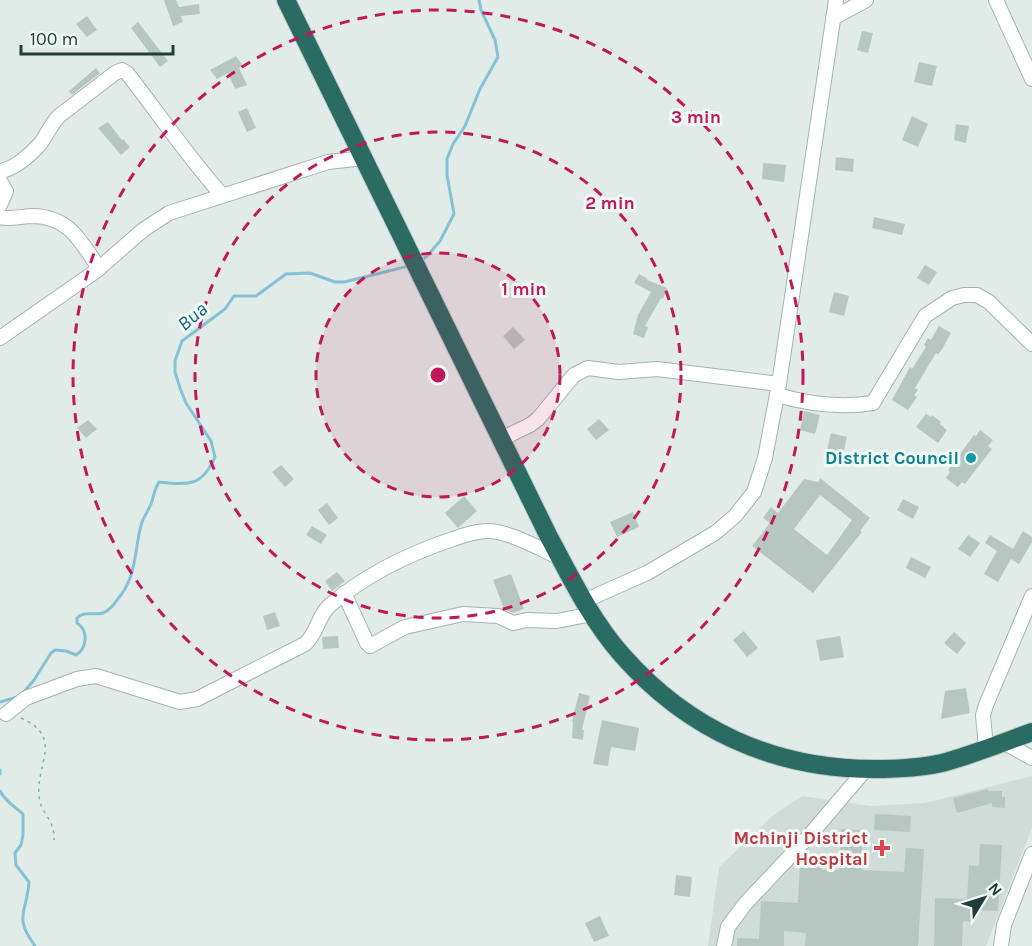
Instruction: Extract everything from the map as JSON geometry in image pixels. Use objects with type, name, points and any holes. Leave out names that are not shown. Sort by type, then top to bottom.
[{"type":"highway","points":[[286,0],[561,558],[588,607],[621,654],[643,677],[694,718],[718,732],[749,746],[814,765],[866,769],[915,767],[941,763],[1032,732]]},
{"type":"street","points":[[833,18],[866,0]]},
{"type":"street","points":[[996,0],[1032,79]]},
{"type":"street","points":[[344,593],[367,644],[370,646],[405,627],[463,614],[498,616],[513,623],[527,620],[557,621],[588,607],[715,533],[735,516],[754,492],[765,458],[778,390],[834,1]]},
{"type":"street","points":[[0,171],[13,167],[39,144],[59,116],[122,70],[127,73],[148,100],[194,164],[222,195]]},
{"type":"street","points":[[0,338],[99,268],[155,221],[178,209],[328,162],[364,158]]},
{"type":"street","points":[[0,181],[6,191],[0,205]]},
{"type":"street","points":[[0,217],[42,216],[61,222],[75,234],[99,268]]},
{"type":"street","points":[[501,439],[538,419],[574,375],[588,368],[619,372],[657,369],[778,390],[804,403],[861,405],[873,403],[925,316],[952,298],[964,295],[977,295],[988,302],[1032,344]]},
{"type":"street","points":[[6,714],[26,698],[77,679],[96,676],[180,702],[197,699],[305,644],[311,639],[326,609],[364,579],[433,546],[469,534],[489,531],[510,536],[561,558]]},
{"type":"street","points":[[986,748],[983,715],[986,705],[1032,596]]},
{"type":"street","points":[[1003,742],[1032,758]]},
{"type":"street","points":[[724,946],[728,927],[745,904],[809,836],[866,769]]},
{"type":"street","points":[[993,946],[1005,925],[1032,854]]},
{"type":"street","points":[[1001,946],[1005,925]]},
{"type":"path","points":[[6,714],[26,719],[39,728],[44,738],[46,745],[39,794],[44,812],[53,824],[54,840]]},
{"type":"shaded area","name":"Mchinji District Hospital","points":[[1032,776],[1032,828],[986,946],[708,946],[719,867],[771,817],[802,796],[871,806],[925,803]]},
{"type":"building","points":[[164,0],[176,0],[179,7],[199,4],[200,14],[181,16],[183,22],[173,26]]},
{"type":"building","points":[[87,16],[97,30],[87,37],[76,24]]},
{"type":"building","points":[[138,22],[168,61],[160,67],[131,28]]},
{"type":"building","points":[[862,31],[873,33],[868,53],[857,50]]},
{"type":"building","points":[[236,56],[243,66],[239,68],[247,85],[235,89],[228,73],[217,79],[210,70]]},
{"type":"building","points":[[919,62],[937,66],[932,86],[914,82]]},
{"type":"building","points":[[96,68],[100,73],[72,95],[69,91]]},
{"type":"building","points":[[247,108],[256,128],[247,132],[238,112]]},
{"type":"building","points":[[912,116],[928,124],[918,147],[902,140]]},
{"type":"building","points":[[108,122],[130,147],[121,155],[98,128]]},
{"type":"building","points":[[956,124],[969,126],[966,143],[954,140]]},
{"type":"building","points":[[836,157],[854,159],[853,172],[835,170]]},
{"type":"building","points":[[763,163],[786,165],[784,182],[762,179]]},
{"type":"building","points":[[874,217],[905,224],[902,235],[872,228]]},
{"type":"building","points":[[925,265],[937,272],[929,285],[917,278]]},
{"type":"building","points":[[639,274],[667,288],[663,299],[661,298],[645,326],[648,327],[644,338],[633,334],[638,315],[651,292],[634,283]]},
{"type":"building","points":[[834,292],[849,296],[844,316],[829,312]]},
{"type":"building","points":[[939,326],[951,333],[915,388],[918,390],[914,395],[917,397],[908,410],[892,400],[910,367],[912,369],[926,347],[924,345],[928,338],[931,340]]},
{"type":"building","points":[[513,327],[525,340],[514,349],[503,336]]},
{"type":"building","points":[[804,411],[820,415],[815,434],[800,430]]},
{"type":"building","points":[[926,414],[931,417],[932,415],[947,430],[938,443],[916,427]]},
{"type":"building","points":[[599,419],[609,430],[596,440],[587,429]]},
{"type":"building","points":[[88,420],[97,429],[86,438],[77,428]]},
{"type":"building","name":"District Council","points":[[980,430],[993,440],[988,446],[992,449],[965,484],[962,482],[958,487],[946,478],[950,472],[948,470]]},
{"type":"building","points":[[831,433],[847,437],[843,454],[827,450]]},
{"type":"building","points":[[281,465],[294,479],[285,487],[272,472]]},
{"type":"building","points":[[820,478],[870,518],[860,531],[862,532],[813,593],[752,546],[770,523],[763,518],[771,507],[778,513],[804,479],[818,482]],"holes":[[[820,495],[852,520],[827,555],[794,529]]]},
{"type":"building","points":[[464,496],[477,511],[458,528],[445,513]]},
{"type":"building","points":[[903,499],[919,507],[913,519],[897,510]]},
{"type":"building","points":[[327,503],[338,518],[329,525],[318,510]]},
{"type":"building","points":[[633,512],[639,527],[617,537],[610,522]]},
{"type":"building","points":[[312,526],[327,535],[321,544],[306,535]]},
{"type":"building","points":[[1023,531],[1032,537],[1032,542],[1019,564],[1011,559],[998,582],[984,574],[997,551],[985,543],[990,535],[1013,549]]},
{"type":"building","points":[[968,535],[980,543],[970,557],[958,549]]},
{"type":"building","points":[[911,557],[931,567],[925,578],[906,568]]},
{"type":"building","points":[[337,572],[345,581],[332,591],[325,581]]},
{"type":"building","points":[[511,574],[524,609],[513,613],[504,609],[493,580]]},
{"type":"building","points":[[275,612],[280,626],[267,630],[263,616]]},
{"type":"building","points":[[744,631],[758,648],[747,657],[733,640]]},
{"type":"building","points":[[954,632],[966,643],[957,654],[944,643]]},
{"type":"building","points":[[338,636],[339,648],[323,649],[322,637]]},
{"type":"building","points":[[840,636],[844,657],[820,661],[816,640]]},
{"type":"building","points":[[966,688],[970,713],[941,719],[945,691]]},
{"type":"building","points":[[579,693],[590,696],[582,730],[584,730],[583,740],[572,738],[572,721]]},
{"type":"building","points":[[602,720],[639,728],[635,751],[611,747],[608,766],[593,764]]},
{"type":"building","points":[[988,789],[988,791],[1002,791],[1002,797],[1005,797],[1005,808],[992,807],[992,803],[957,813],[953,798]]},
{"type":"building","points":[[875,814],[911,816],[910,832],[874,830]]},
{"type":"building","points":[[841,829],[863,830],[861,870],[904,872],[906,848],[924,849],[918,946],[805,946],[806,933],[784,931],[784,946],[737,946],[737,938],[759,939],[761,901],[798,903],[800,863],[822,864],[822,870],[839,870]]},
{"type":"building","points":[[980,844],[1002,845],[998,911],[974,910],[973,922],[963,921],[962,946],[934,946],[935,898],[967,899],[969,865],[979,866]]},
{"type":"building","points":[[676,875],[692,877],[690,897],[674,895]]},
{"type":"building","points":[[600,916],[609,936],[594,942],[585,923]]},
{"type":"waterway","name":"Bua","points":[[421,261],[440,241],[454,214],[447,175],[447,159],[498,57],[495,40],[481,10],[479,0]]},
{"type":"waterway","name":"Bua","points":[[23,693],[55,650],[76,655],[80,652],[85,635],[77,623],[77,618],[83,614],[105,612],[113,606],[123,591],[132,574],[141,525],[159,482],[178,484],[193,482],[205,474],[215,457],[211,441],[186,403],[175,372],[175,361],[182,341],[225,309],[234,296],[256,296],[286,274],[310,273],[335,282],[344,282],[409,266]]},
{"type":"waterway","name":"Bua","points":[[0,702],[17,697]]},
{"type":"waterway","name":"Bua","points":[[0,791],[23,814],[23,835],[21,845],[15,853],[16,865],[29,882],[23,921],[24,928],[35,946]]},
{"type":"place","name":"District Council","points":[[971,458]]},
{"type":"place","name":"Mchinji District Hospital","points":[[882,848]]}]
